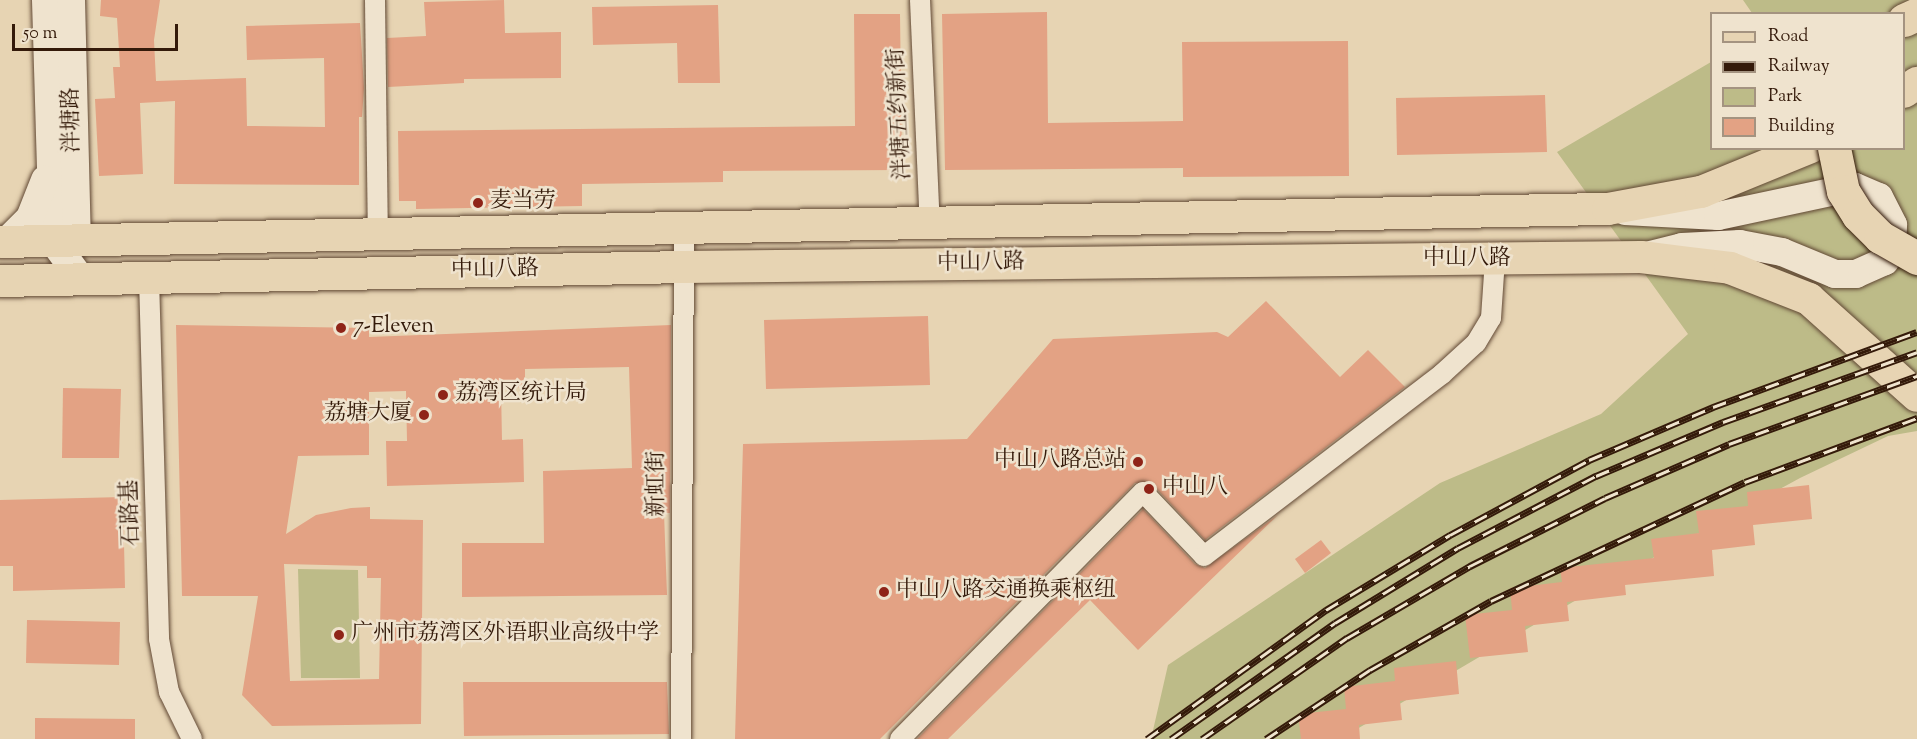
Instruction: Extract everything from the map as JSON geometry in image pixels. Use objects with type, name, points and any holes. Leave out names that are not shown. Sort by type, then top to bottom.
[{"type":"highway","points":[[1834,150],[1844,191],[1858,215],[1880,237],[1917,258]]},
{"type":"main road","name":"中山八路","points":[[3,242],[930,226],[1608,209],[1701,192],[1804,150]]},
{"type":"main road","name":"中山八路","points":[[0,281],[683,267],[1495,260],[1641,256],[1730,268],[1809,299],[1917,396]]},
{"type":"street","points":[[46,0],[49,157],[65,241],[81,279]]},
{"type":"street","name":"泮塘路","points":[[65,241],[71,0]]},
{"type":"street","points":[[375,0],[378,235]]},
{"type":"street","name":"泮塘五约新街","points":[[920,0],[930,226]]},
{"type":"street","points":[[3,242],[30,218],[38,202],[49,157]]},
{"type":"street","points":[[1608,209],[1718,216],[1855,187],[1875,193],[1893,225],[1892,249],[1885,261],[1856,274],[1835,274],[1782,252],[1740,244],[1682,247],[1641,256]]},
{"type":"street","name":"新虹街","points":[[681,739],[684,229]]},
{"type":"street","points":[[900,739],[1143,492],[1204,556],[1442,374],[1476,343],[1491,318],[1495,260]]},
{"type":"street","name":"石路基","points":[[149,278],[159,639],[169,692],[192,739]]},
{"type":"green space","points":[[1743,0],[1917,0],[1917,431],[1888,436],[1800,478],[1583,596],[1340,739],[1151,739],[1168,665],[1440,483],[1601,414],[1688,334],[1557,152],[1710,63],[1710,150],[1905,150],[1905,12],[1751,12]]},
{"type":"green space","points":[[298,569],[358,570],[360,678],[301,678]]},
{"type":"building","points":[[101,0],[160,0],[154,40],[156,81],[246,78],[247,126],[325,127],[324,58],[247,60],[246,26],[360,23],[364,88],[362,117],[359,117],[359,185],[174,184],[175,101],[140,103],[143,174],[99,176],[95,99],[115,98],[113,67],[120,67],[117,18],[100,16]]},
{"type":"building","points":[[504,0],[505,33],[561,32],[561,78],[464,79],[464,83],[388,87],[387,38],[426,36],[424,2]]},
{"type":"building","points":[[718,5],[720,83],[678,83],[677,43],[593,45],[592,7]]},
{"type":"building","points":[[1047,12],[1048,123],[1183,121],[1182,42],[1348,41],[1349,176],[1183,177],[1183,168],[945,170],[942,14]]},
{"type":"building","points":[[854,14],[900,14],[902,170],[723,171],[723,182],[582,184],[582,206],[416,209],[416,201],[399,201],[398,131],[855,126]]},
{"type":"building","points":[[1545,95],[1547,152],[1397,155],[1396,98]]},
{"type":"building","name":"中山八路交通换乘枢纽","points":[[1266,301],[1340,377],[1368,350],[1405,387],[1205,540],[1151,483],[1135,483],[880,739],[735,739],[743,444],[967,439],[1053,339],[1217,332],[1228,337]]},
{"type":"building","points":[[928,316],[930,385],[766,389],[764,320]]},
{"type":"building","points":[[176,325],[369,328],[369,337],[671,325],[670,513],[664,513],[667,595],[462,597],[462,543],[544,543],[543,471],[632,468],[629,367],[525,369],[525,387],[501,388],[502,440],[523,439],[524,482],[387,486],[386,441],[407,441],[406,391],[369,392],[369,455],[298,456],[286,534],[316,515],[351,508],[370,507],[370,519],[423,520],[421,724],[272,726],[242,695],[258,596],[182,596]],"holes":[[[284,564],[367,566],[367,578],[381,578],[379,679],[290,681]]]},
{"type":"building","points":[[63,388],[121,389],[119,458],[62,458]]},
{"type":"building","points":[[1809,485],[1812,519],[1753,525],[1755,545],[1712,550],[1714,576],[1625,585],[1626,595],[1567,602],[1569,621],[1525,626],[1528,652],[1470,658],[1465,615],[1512,610],[1510,588],[1562,582],[1560,568],[1654,558],[1651,539],[1699,533],[1696,511],[1748,506],[1747,492]]},
{"type":"building","points":[[123,497],[125,588],[13,591],[13,566],[0,566],[0,500]]},
{"type":"building","points":[[1143,509],[1195,564],[1205,568],[1278,515],[1138,650],[1090,600],[948,739],[917,739]]},
{"type":"building","points":[[1321,540],[1331,553],[1305,573],[1295,559]]},
{"type":"building","points":[[27,620],[120,622],[119,665],[26,663]]},
{"type":"building","points":[[1456,661],[1459,694],[1400,701],[1402,720],[1359,725],[1360,739],[1301,739],[1298,714],[1346,709],[1344,687],[1395,681],[1394,668]]},
{"type":"building","points":[[463,682],[667,682],[669,734],[464,736]]},
{"type":"building","points":[[35,718],[135,719],[135,739],[35,739]]},
{"type":"railway","points":[[1147,739],[1326,610],[1450,535],[1589,460],[1713,407],[1917,332]]},
{"type":"railway","points":[[1171,739],[1335,623],[1458,548],[1596,476],[1723,422],[1917,352]]},
{"type":"railway","points":[[1202,739],[1347,638],[1470,566],[1605,498],[1729,444],[1917,376]]},
{"type":"railway","points":[[1266,739],[1370,670],[1491,601],[1745,482],[1917,418]]},
{"type":"place","name":"麦当劳","points":[[478,203]]},
{"type":"place","name":"7-Eleven","points":[[341,328]]},
{"type":"place","name":"荔湾区统计局","points":[[443,395]]},
{"type":"place","name":"荔塘大厦","points":[[424,415]]},
{"type":"place","name":"中山八路总站","points":[[1138,462]]},
{"type":"place","name":"中山八","points":[[1149,489]]},
{"type":"place","name":"中山八路交通换乘枢纽","points":[[884,592]]},
{"type":"place","name":"广州市荔湾区外语职业高级中学","points":[[339,635]]}]
